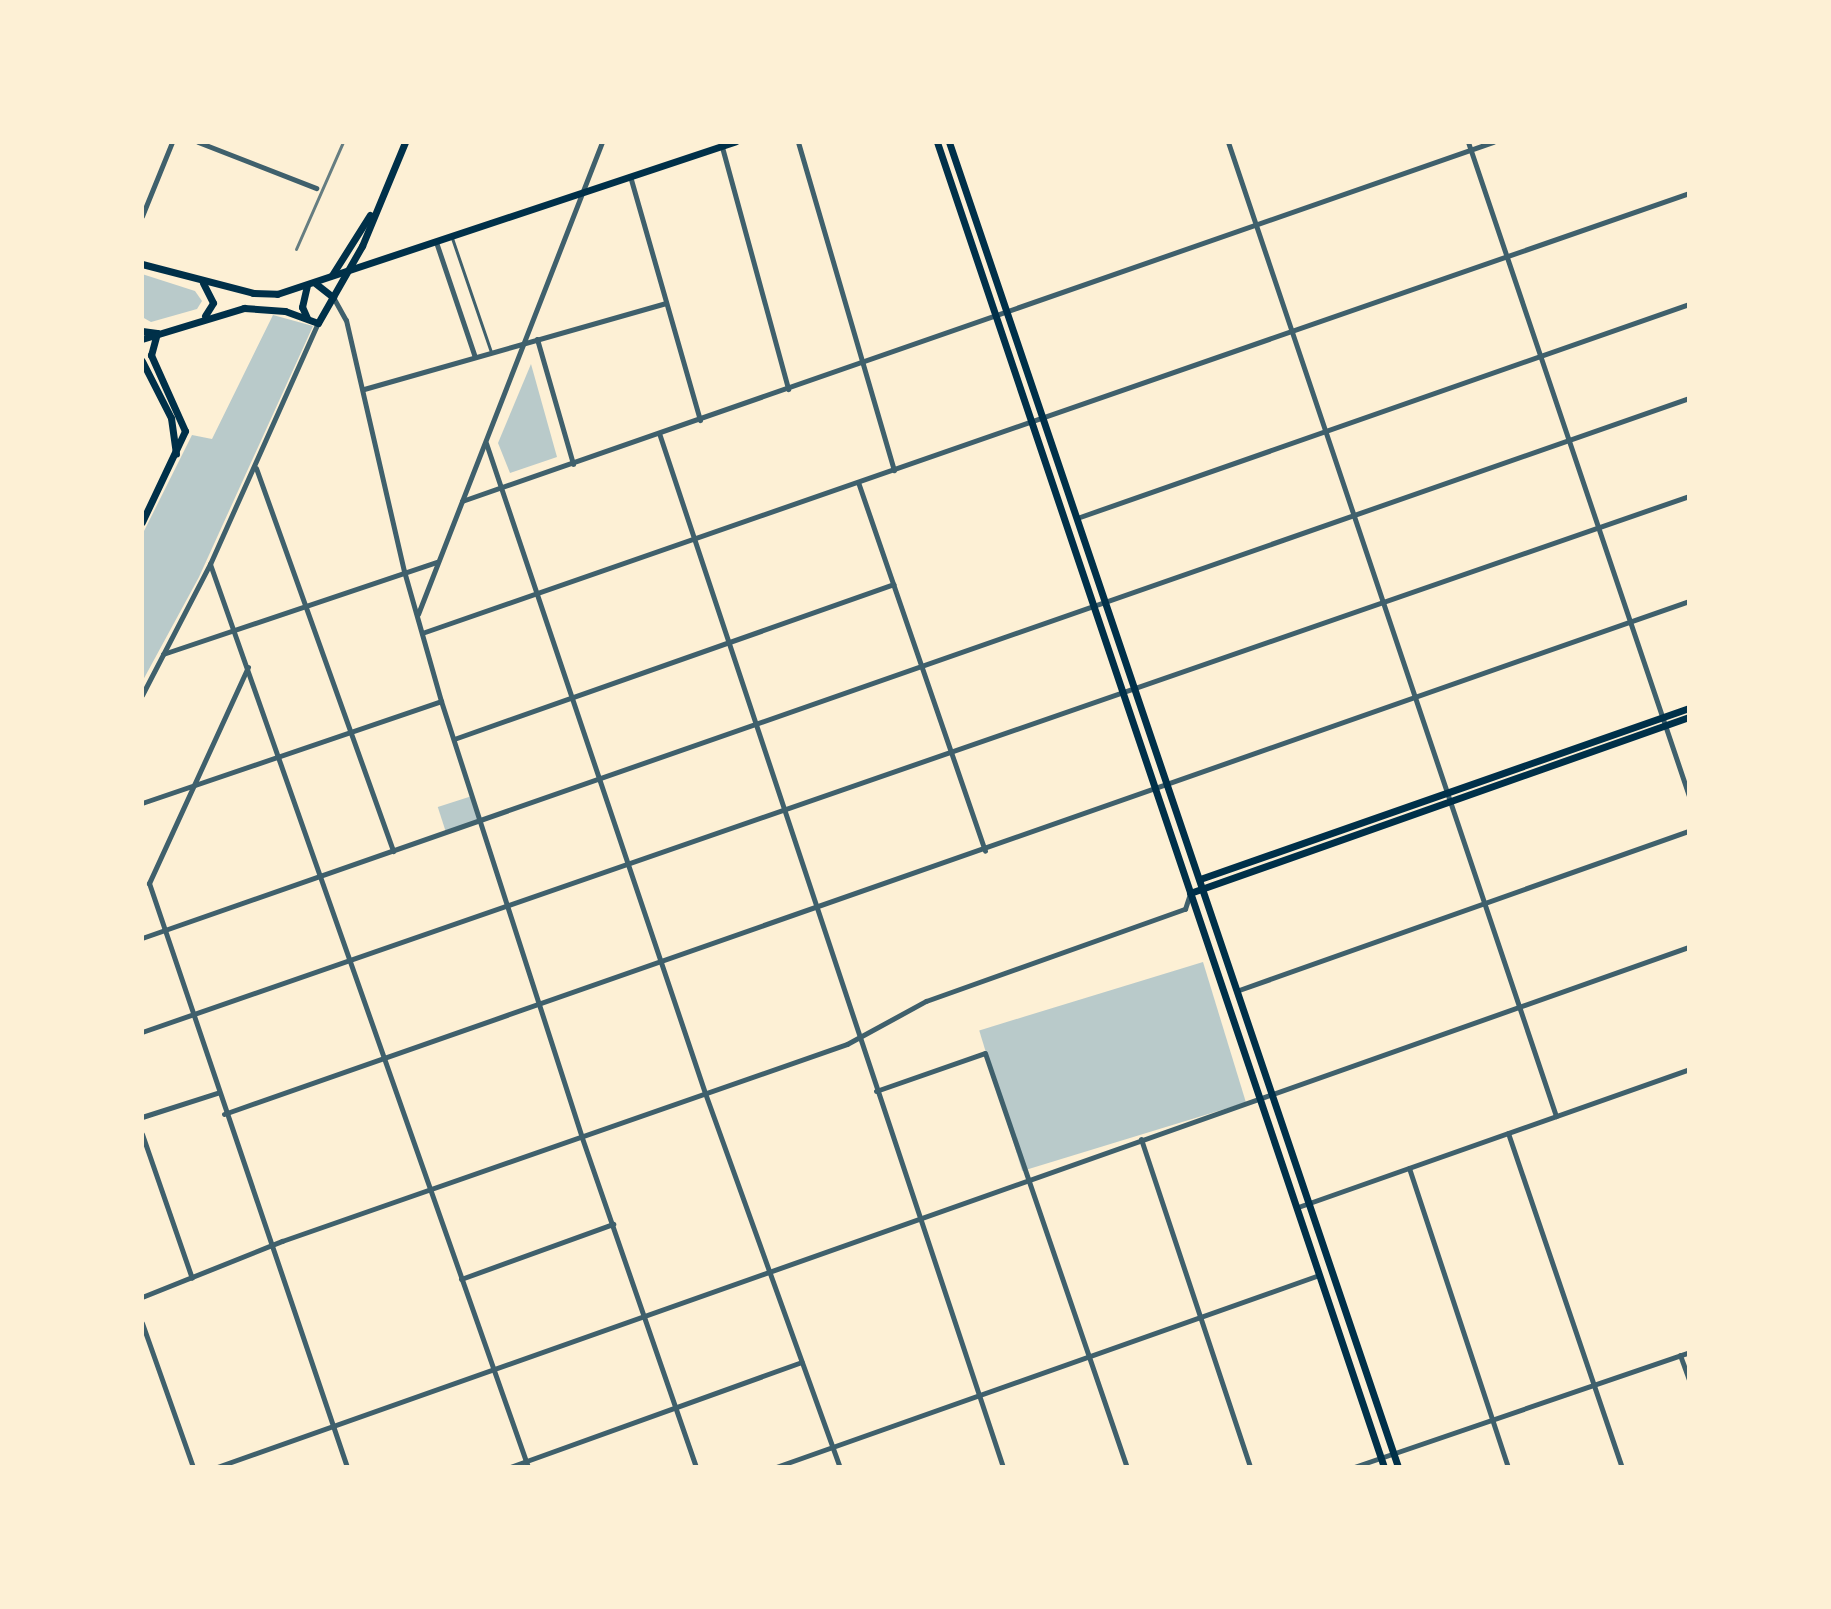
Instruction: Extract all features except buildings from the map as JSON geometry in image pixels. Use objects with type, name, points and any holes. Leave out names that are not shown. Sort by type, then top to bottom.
[{"type":"main road","points":[[142,339],[204,318],[256,307],[318,323],[348,271],[405,142]]},
{"type":"main road","points":[[142,264],[262,294],[294,290],[735,142]]},
{"type":"main road","points":[[937,142],[1384,1467]]},
{"type":"main road","points":[[949,142],[1239,990],[1398,1467]]},
{"type":"main road","points":[[329,278],[348,256],[387,185]]},
{"type":"main road","points":[[200,280],[213,303],[204,318]]},
{"type":"main road","points":[[311,284],[333,297]]},
{"type":"main road","points":[[308,319],[302,307],[311,284]]},
{"type":"main road","points":[[142,331],[157,333]]},
{"type":"main road","points":[[142,522],[175,460],[185,431],[151,355],[157,333]]},
{"type":"main road","points":[[142,361],[175,431],[175,460]]},
{"type":"main road","points":[[1190,893],[1450,802],[1664,722],[1689,708]]},
{"type":"main road","points":[[1190,893],[1200,879],[1447,792],[1664,722],[1689,717]]},
{"type":"street","points":[[142,216],[172,142]]},
{"type":"street","points":[[198,142],[316,188]]},
{"type":"street","points":[[417,614],[602,142]]},
{"type":"street","points":[[798,142],[894,470]]},
{"type":"street","points":[[1228,142],[1556,1116]]},
{"type":"street","points":[[1468,142],[1689,796]]},
{"type":"street","points":[[462,501],[1493,142]]},
{"type":"street","points":[[722,147],[788,389]]},
{"type":"street","points":[[630,176],[700,420]]},
{"type":"street","points":[[422,633],[694,542],[1689,193]]},
{"type":"street","points":[[436,242],[475,357]]},
{"type":"street","points":[[333,297],[346,320],[404,571],[441,701],[581,1135],[696,1467]]},
{"type":"street","points":[[364,389],[666,303]]},
{"type":"street","points":[[1077,518],[1689,304]]},
{"type":"street","points":[[142,695],[210,564],[318,323]]},
{"type":"street","points":[[537,339],[573,464]]},
{"type":"street","points":[[142,938],[1689,398]]},
{"type":"street","points":[[659,433],[858,1039],[1003,1467]]},
{"type":"street","points":[[486,443],[504,488],[537,595],[574,697],[705,1093],[840,1467]]},
{"type":"street","points":[[255,467],[393,851]]},
{"type":"street","points":[[858,482],[985,851]]},
{"type":"street","points":[[142,1032],[1122,696],[1383,601],[1689,496]]},
{"type":"street","points":[[163,654],[438,562]]},
{"type":"street","points":[[210,564],[353,959],[527,1464]]},
{"type":"street","points":[[454,739],[893,584]]},
{"type":"street","points":[[224,1114],[985,851],[1155,791],[1167,781],[1689,601]]},
{"type":"street","points":[[248,667],[188,788],[149,883],[224,1114],[347,1467]]},
{"type":"street","points":[[142,803],[441,701]]},
{"type":"street","points":[[1239,990],[1689,831]]},
{"type":"street","points":[[142,1297],[430,1188],[858,1039],[926,1001],[1185,909],[1190,893]]},
{"type":"street","points":[[217,1467],[1689,947]]},
{"type":"street","points":[[876,1091],[985,1053],[1127,1467]]},
{"type":"street","points":[[1298,1207],[1689,1069]]},
{"type":"street","points":[[142,1117],[217,1093]]},
{"type":"street","points":[[1508,1133],[1622,1467]]},
{"type":"street","points":[[142,1134],[192,1278]]},
{"type":"street","points":[[1141,1139],[1250,1467]]},
{"type":"street","points":[[1409,1168],[1508,1467]]},
{"type":"street","points":[[461,1279],[613,1224]]},
{"type":"street","points":[[776,1467],[1320,1275]]},
{"type":"street","points":[[142,1323],[193,1467]]},
{"type":"street","points":[[1354,1467],[1689,1352]]},
{"type":"street","points":[[1680,1355],[1689,1380]]},
{"type":"street","points":[[510,1467],[527,1464],[802,1362]]},
{"type":"lane","points":[[452,237],[491,352]]},
{"type":"shaded area","points":[[142,274],[195,291],[202,301],[197,309],[151,322],[142,317]]},
{"type":"shaded area","points":[[273,315],[313,326],[199,577],[142,682],[142,535],[192,435],[212,439]]},
{"type":"shaded area","points":[[531,364],[557,457],[510,473],[498,443]]},
{"type":"shaded area","points":[[472,796],[480,821],[446,832],[438,807]]},
{"type":"shaded area","points":[[1203,962],[1246,1103],[1022,1171],[979,1030]]},
{"type":"railway","points":[[296,249],[343,142]]}]
